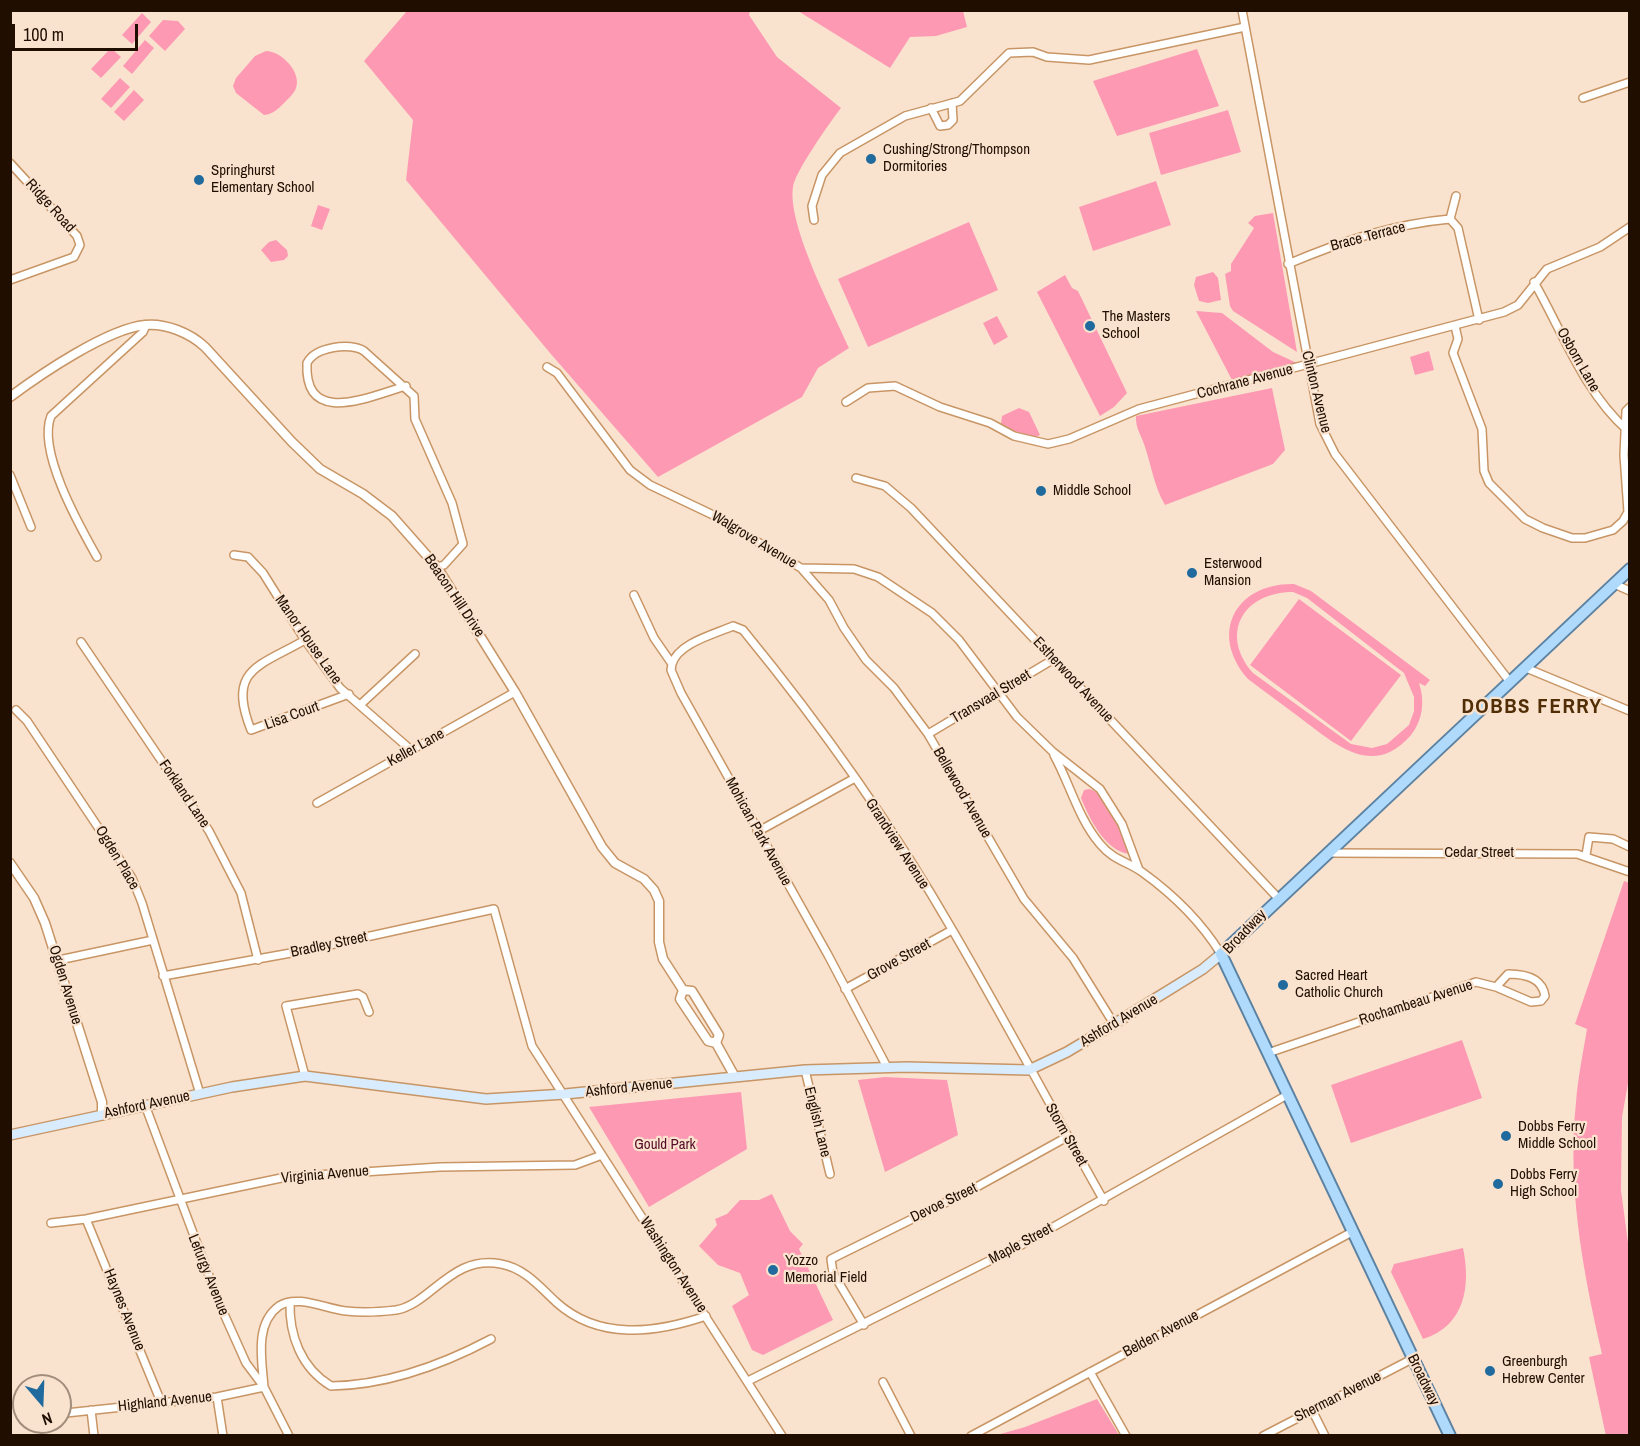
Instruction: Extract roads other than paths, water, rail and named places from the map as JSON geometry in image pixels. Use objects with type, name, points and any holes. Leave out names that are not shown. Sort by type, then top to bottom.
[{"type":"main road","name":"Broadway","points":[[1450,1436],[1221,954],[1325,853],[1526,668],[1629,569]]},
{"type":"main road","name":"Ashford Avenue","points":[[10,1135],[200,1094],[305,1076],[486,1099],[565,1094],[805,1070],[887,1067],[1029,1070],[1067,1052],[1114,1024],[1203,969],[1221,954]]},
{"type":"street","name":"Clinton Avenue","points":[[1242,10],[1288,264],[1320,424],[1335,454],[1510,682]]},
{"type":"street","points":[[814,220],[812,206],[822,175],[840,153],[905,116],[960,101],[973,92],[992,68],[1009,53],[1033,52],[1047,57],[1089,60],[1245,27]]},
{"type":"street","points":[[1583,98],[1629,82]]},
{"type":"street","points":[[930,108],[940,126],[948,125],[953,120],[952,103]]},
{"type":"street","name":"Ridge Road","points":[[10,163],[81,244],[74,257],[10,280]]},
{"type":"street","points":[[1456,196],[1450,219],[1458,228],[1479,320]]},
{"type":"street","name":"Brace Terrace","points":[[1288,264],[1356,237],[1429,221],[1450,219]]},
{"type":"street","name":"Cochrane Avenue","points":[[846,402],[868,388],[895,386],[939,407],[990,423],[1014,436],[1047,444],[1069,439],[1139,409],[1479,320],[1511,309],[1547,269],[1600,247],[1629,227]]},
{"type":"street","name":"Osborn Lane","points":[[1534,282],[1599,397],[1628,430]]},
{"type":"street","points":[[97,557],[63,487],[47,442],[46,427],[51,416],[143,332],[146,325]]},
{"type":"street","name":"Beacon Hill Drive","points":[[10,397],[40,375],[110,336],[146,325],[166,327],[196,338],[320,469],[363,494],[392,516],[437,567],[515,692],[602,847],[615,862],[644,879],[654,890],[659,901],[659,942],[663,960],[683,990],[692,991],[719,1035],[716,1042]]},
{"type":"street","points":[[1455,326],[1458,339],[1453,353],[1482,429],[1484,471],[1489,483],[1526,519],[1572,538],[1600,535],[1613,530],[1623,521],[1628,512],[1624,455],[1628,430],[1626,411],[1629,407]]},
{"type":"street","points":[[406,386],[356,400],[336,404],[328,403],[316,397],[310,389],[307,363],[313,356],[330,349],[357,346],[406,386],[416,400],[415,419],[452,503],[463,544],[444,565],[437,567]]},
{"type":"street","name":"Walgrove Avenue","points":[[547,367],[557,373],[630,470],[650,484],[711,514],[801,568],[854,569],[878,577],[902,591],[949,629],[1017,717],[1053,752],[1084,774],[1109,800],[1128,836],[1139,870]]},
{"type":"street","points":[[10,475],[31,527]]},
{"type":"street","name":"Estherwood Avenue","points":[[856,478],[885,486],[901,498],[1278,898]]},
{"type":"street","name":"Manor House Lane","points":[[234,555],[248,557],[263,573],[305,640],[340,688],[411,750]]},
{"type":"street","name":"Bellewood Avenue","points":[[801,568],[829,600],[866,660],[894,688],[927,734],[1024,899],[1073,958],[1114,1024]]},
{"type":"street","points":[[1614,584],[1629,591]]},
{"type":"street","name":"Mohican Park Avenue","points":[[634,595],[654,638],[672,664],[671,670],[681,693],[887,1067]]},
{"type":"street","name":"Grandview Avenue","points":[[672,664],[674,656],[689,645],[733,626],[744,632],[786,683],[855,778],[952,930],[1029,1070]]},
{"type":"street","name":"Lisa Court","points":[[305,640],[252,671],[242,683],[240,696],[251,730],[349,694]]},
{"type":"street","name":"Forkland Lane","points":[[81,642],[208,831],[241,893],[258,960]]},
{"type":"street","points":[[360,705],[415,654]]},
{"type":"street","name":"Transvaal Street","points":[[927,734],[1054,660]]},
{"type":"street","points":[[1526,668],[1629,711]]},
{"type":"street","name":"Keller Lane","points":[[317,803],[515,692]]},
{"type":"street","name":"Ogden Place","points":[[16,710],[27,721],[132,878],[200,1094]]},
{"type":"street","name":"Walgrove Avenue","points":[[1053,752],[1068,781],[1081,815],[1100,844],[1125,864],[1139,870],[1185,907],[1202,926],[1221,954]]},
{"type":"street","points":[[757,832],[855,778]]},
{"type":"street","points":[[1586,855],[1589,837],[1612,839],[1629,847]]},
{"type":"street","name":"Cedar Street","points":[[1325,853],[1586,855],[1629,872]]},
{"type":"street","name":"Ogden Avenue","points":[[10,863],[40,910],[59,960],[102,1102],[102,1115]]},
{"type":"street","name":"Bradley Street","points":[[163,976],[258,960],[494,909]]},
{"type":"street","name":"Washington Avenue","points":[[494,909],[527,1035],[552,1078],[565,1094],[782,1436]]},
{"type":"street","name":"Grove Street","points":[[845,989],[952,930]]},
{"type":"street","points":[[59,960],[153,940]]},
{"type":"street","points":[[1508,974],[1526,975],[1543,987],[1545,996],[1538,1003],[1531,1002],[1496,987],[1508,974]]},
{"type":"street","name":"Rochambeau Avenue","points":[[1268,1053],[1476,982],[1496,987]]},
{"type":"street","name":"Beacon Hill Drive","points":[[683,990],[680,999],[708,1041],[716,1042]]},
{"type":"street","points":[[305,1076],[286,1006],[358,994],[363,997],[369,1012]]},
{"type":"street","name":"Beacon Hill Drive","points":[[716,1042],[735,1077]]},
{"type":"street","name":"English Lane","points":[[805,1070],[830,1174]]},
{"type":"street","name":"Storm Street","points":[[1029,1070],[1104,1201]]},
{"type":"street","name":"Maple Street","points":[[748,1381],[1104,1201],[1287,1095]]},
{"type":"street","name":"Lefurgy Avenue","points":[[145,1106],[177,1198],[220,1305],[246,1363],[264,1387],[289,1436]]},
{"type":"street","name":"Devoe Street","points":[[864,1324],[833,1273],[831,1259],[836,1254],[973,1190],[1067,1137]]},
{"type":"street","name":"Virginia Avenue","points":[[51,1223],[86,1219],[269,1180],[316,1174],[440,1167],[575,1165],[602,1155]]},
{"type":"street","name":"Haynes Avenue","points":[[86,1219],[161,1402]]},
{"type":"street","name":"Belden Avenue","points":[[971,1436],[1352,1232]]},
{"type":"street","points":[[264,1387],[262,1334],[273,1311],[281,1305],[291,1302],[314,1303],[344,1311],[405,1308],[459,1271],[478,1264],[498,1263],[517,1268],[560,1306],[582,1319],[614,1330],[645,1331],[671,1328],[706,1316]]},
{"type":"street","points":[[291,1302],[290,1324],[294,1342],[315,1372],[331,1386],[407,1374],[451,1360],[491,1339]]},
{"type":"street","name":"Sherman Avenue","points":[[1263,1436],[1412,1359]]},
{"type":"street","points":[[1090,1372],[1126,1436]]},
{"type":"street","points":[[884,1382],[911,1436]]},
{"type":"street","name":"Highland Avenue","points":[[72,1412],[218,1397],[264,1387]]},
{"type":"street","points":[[218,1397],[223,1436]]},
{"type":"street","points":[[91,1410],[94,1436]]},
{"type":"street","points":[[1312,1410],[1325,1436]]},
{"type":"place","name":"Cushing/Strong/Thompson Dormitories","points":[[871,159]]},
{"type":"place","name":"Springhurst Elementary School","points":[[199,180]]},
{"type":"place","name":"The Masters School","points":[[1090,326]]},
{"type":"place","name":"Middle School","points":[[1041,491]]},
{"type":"place","name":"Esterwood Mansion","points":[[1192,573]]},
{"type":"place","name":"Sacred Heart Catholic Church","points":[[1283,985]]},
{"type":"place","name":"Dobbs Ferry Middle School","points":[[1506,1136]]},
{"type":"place","name":"Dobbs Ferry High School","points":[[1498,1184]]},
{"type":"place","name":"Yozzo Memorial Field","points":[[773,1270]]},
{"type":"place","name":"Greenburgh Hebrew Center","points":[[1490,1371]]},
{"type":"district","name":"DOBBS FERRY","points":[[1532,707]]},
{"type":"park label","name":"Gould Park","points":[[665,1145]]}]
